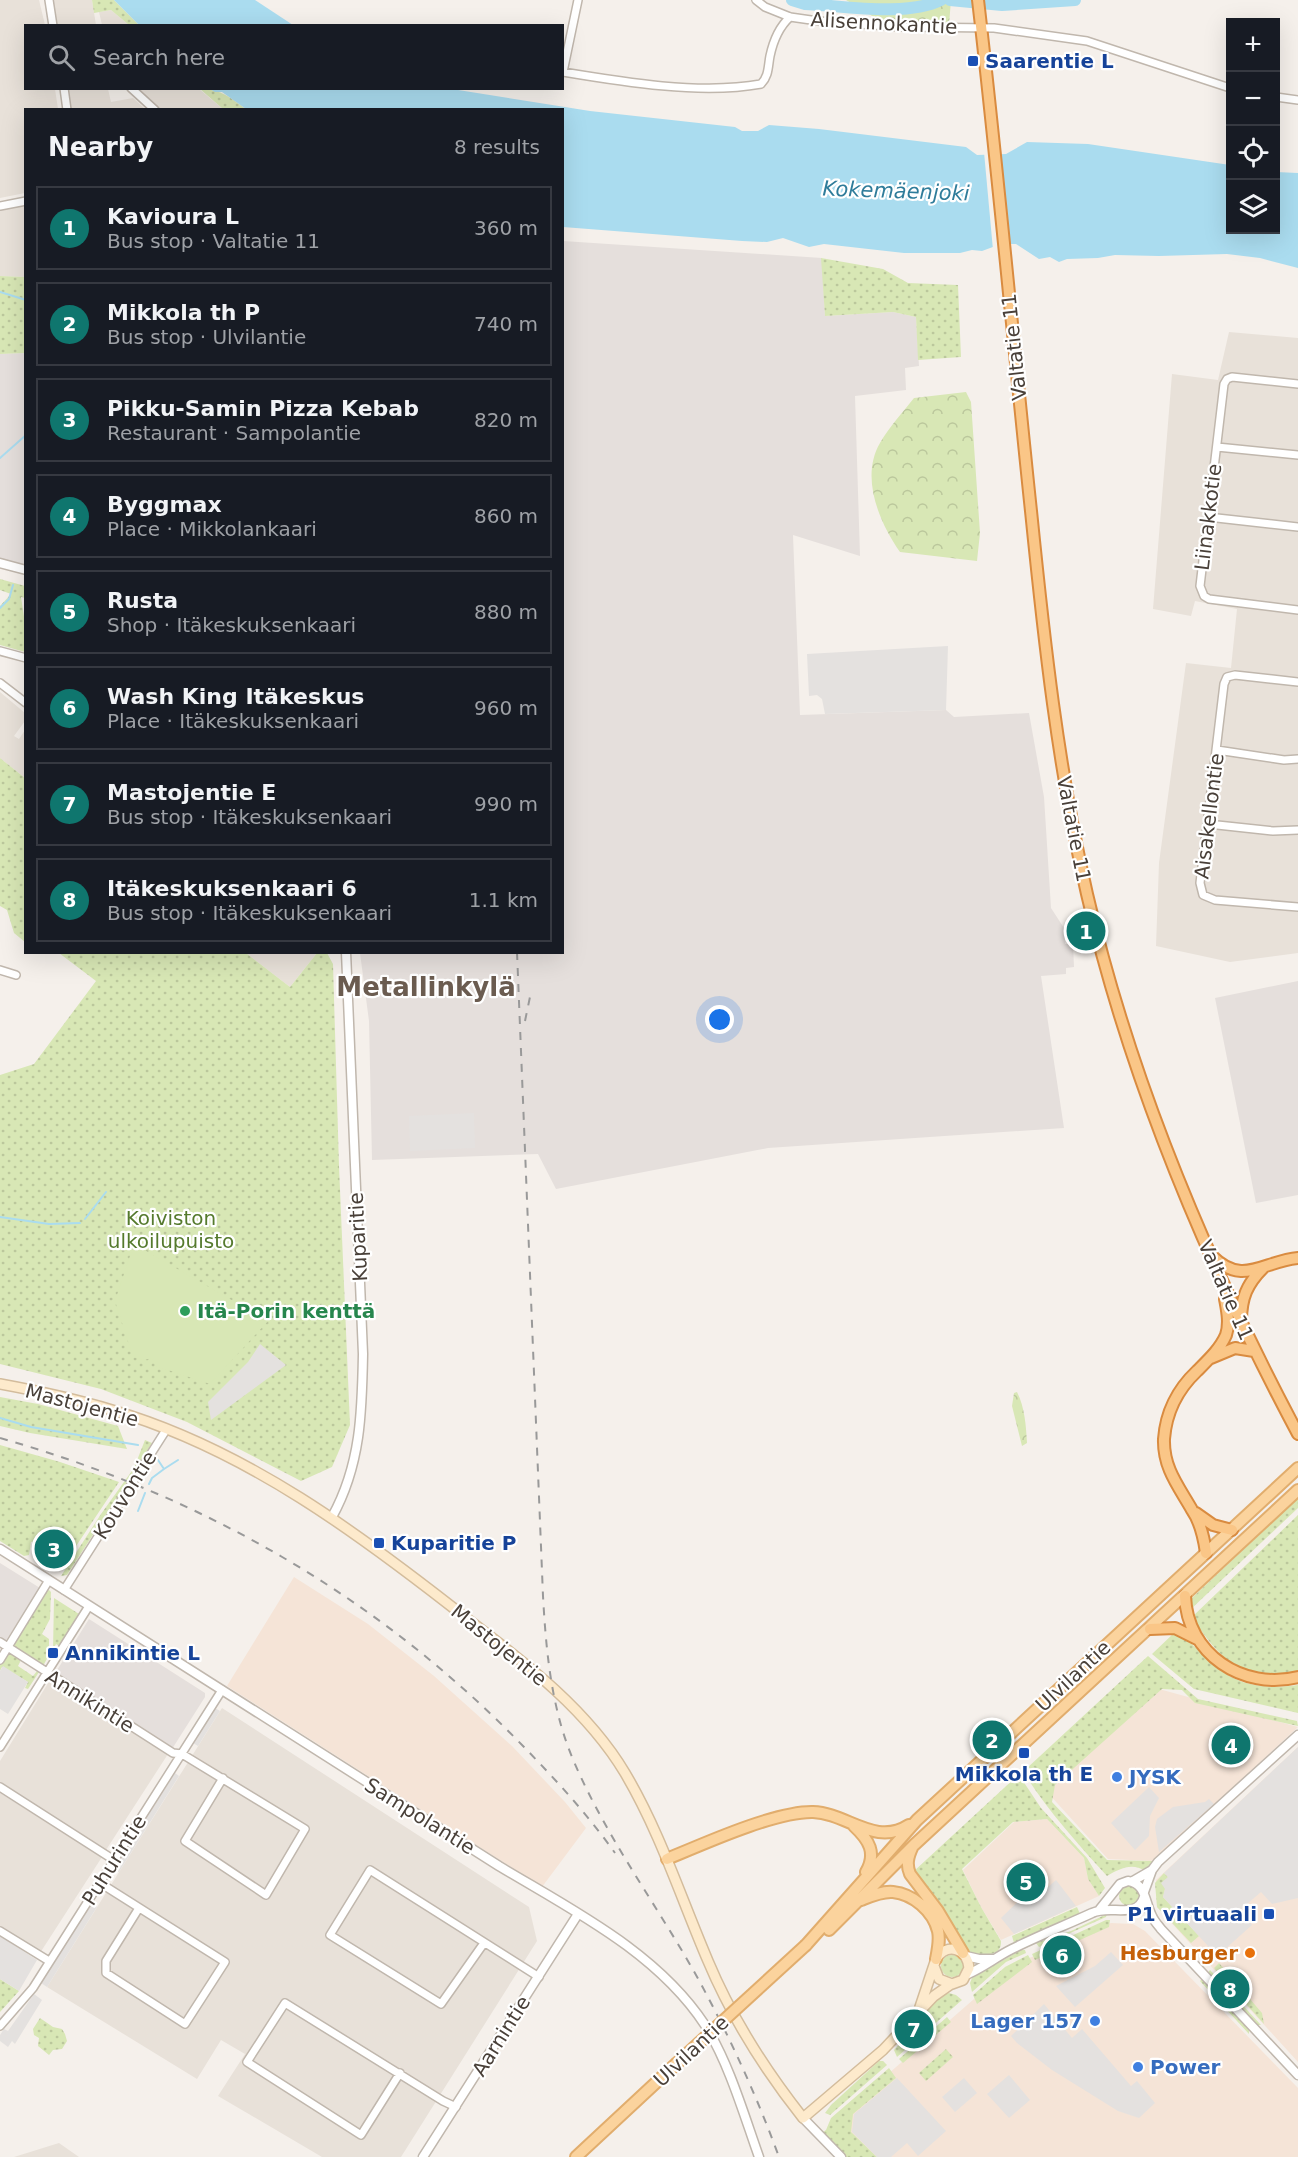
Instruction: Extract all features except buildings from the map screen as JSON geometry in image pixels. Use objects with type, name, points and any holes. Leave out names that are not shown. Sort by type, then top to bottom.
[{"type":"highway","name":"Valtatie 11","points":[[978,0],[1046,658],[1073,830],[1088,896],[1129,1045],[1177,1179],[1223,1287],[1298,1434]]},
{"type":"highway","points":[[1208,1252],[1222,1267],[1235,1272],[1263,1268],[1287,1259],[1298,1258]]},
{"type":"highway","points":[[1241,1324],[1241,1307],[1246,1289],[1263,1268]]},
{"type":"highway","points":[[1206,1553],[1203,1533],[1169,1470],[1164,1440],[1175,1399],[1184,1385],[1210,1359],[1222,1342],[1228,1326],[1223,1287]]},
{"type":"highway","points":[[1210,1359],[1235,1348],[1254,1351]]},
{"type":"highway","points":[[1193,1511],[1213,1525],[1232,1530]]},
{"type":"highway","points":[[1185,1596],[1187,1617],[1200,1640],[1218,1661],[1248,1678],[1268,1681],[1298,1677]]},
{"type":"highway","points":[[1150,1629],[1175,1628],[1200,1640]]},
{"type":"main road","name":"Mastojentie","points":[[0,1384],[114,1410],[200,1443],[268,1478],[332,1517],[495,1640],[571,1706],[623,1769],[667,1859],[709,1962],[736,2018],[767,2069],[803,2118]]},
{"type":"main road","name":"Ulvilantie","points":[[576,2157],[806,1945],[825,1934],[917,1820],[1298,1468]]},
{"type":"main road","name":"Ulvilantie","points":[[856,1896],[1150,1629],[1298,1490]]},
{"type":"main road","points":[[667,1859],[763,1822],[794,1814],[812,1812],[828,1814],[880,1833],[899,1832],[917,1820]]},
{"type":"main road","points":[[851,1824],[866,1838],[872,1856],[856,1896],[894,1892],[912,1898],[929,1914],[938,1929],[935,1963],[939,1978],[951,1984]]},
{"type":"main road","points":[[803,2118],[897,2038],[918,2012],[951,1984],[963,1980],[968,1974],[969,1968],[965,1955],[938,1911],[909,1874],[908,1857],[914,1845]]},
{"type":"main road","points":[[918,2012],[939,1954],[948,1949],[958,1950],[965,1955]]},
{"type":"street","points":[[49,0],[53,24]]},
{"type":"street","points":[[564,67],[578,0]]},
{"type":"street","name":"Alisennokantie","points":[[756,0],[765,7],[790,17],[901,27],[1022,31],[1087,41],[1226,87]]},
{"type":"street","points":[[564,72],[645,83],[698,87],[761,84],[768,72],[776,38],[783,24],[790,17]]},
{"type":"street","points":[[64,90],[67,108]]},
{"type":"street","points":[[133,90],[153,108]]},
{"type":"street","points":[[1280,98],[1298,100]]},
{"type":"street","points":[[0,206],[24,201]]},
{"type":"street","name":"Liinakkotie","points":[[1298,384],[1239,377],[1227,379],[1223,390],[1200,586],[1204,596],[1215,600],[1298,610]]},
{"type":"street","points":[[1217,447],[1298,455]]},
{"type":"street","points":[[1208,517],[1298,527]]},
{"type":"street","points":[[0,563],[24,569]]},
{"type":"street","points":[[0,651],[24,657]]},
{"type":"street","name":"Aisakellontie","points":[[1298,682],[1235,675],[1227,677],[1224,684],[1200,883],[1203,895],[1215,900],[1298,907]]},
{"type":"street","points":[[0,683],[24,701]]},
{"type":"street","points":[[1217,750],[1284,760],[1298,759]]},
{"type":"street","points":[[1208,824],[1273,831],[1298,830]]},
{"type":"street","name":"Kuparitie","points":[[332,1517],[357,1451],[362,1413],[363,1354],[346,954]]},
{"type":"street","points":[[0,970],[16,975]]},
{"type":"street","name":"Kouvontie","points":[[64,1590],[166,1430]]},
{"type":"street","name":"Sampolantie","points":[[0,1549],[489,1860],[578,1914],[634,1952],[678,1991],[706,2026],[721,2058],[759,2157]]},
{"type":"street","points":[[0,1660],[49,1580]]},
{"type":"street","points":[[0,1747],[89,1606]]},
{"type":"street","name":"Annikintie","points":[[0,1642],[46,1674],[173,1753],[182,1754],[224,1778],[305,1829],[266,1895],[185,1841],[224,1778]]},
{"type":"street","name":"Puhurintie","points":[[0,2026],[33,1988],[222,1690]]},
{"type":"street","points":[[1129,1911],[1138,1908],[1152,1870],[1158,1862],[1298,1735]]},
{"type":"street","points":[[0,1787],[114,1860]]},
{"type":"street","points":[[484,1943],[441,2004],[330,1935],[370,1869],[539,1977]]},
{"type":"street","points":[[968,1974],[1100,1909],[1120,1884],[1133,1881],[1152,1870]]},
{"type":"street","points":[[1133,1881],[1139,1884],[1153,1918],[1298,2075]]},
{"type":"street","points":[[100,1883],[225,1962],[185,2024],[106,1973],[106,1961],[139,1908]]},
{"type":"street","points":[[1115,1892],[1116,1903],[1129,1911]]},
{"type":"street","points":[[1100,1909],[1129,1911],[1153,1918]]},
{"type":"street","name":"Aarnintie","points":[[423,2157],[578,1914]]},
{"type":"street","points":[[0,1931],[49,1961]]},
{"type":"street","points":[[965,1955],[979,1959],[995,1959]]},
{"type":"street","points":[[400,2073],[362,2134],[248,2062],[285,2003],[456,2107]]},
{"type":"street","points":[[803,2118],[841,2157]]},
{"type":"shaded area","points":[[0,0],[39,0],[45,24],[24,24],[24,90],[55,90],[58,108],[24,108],[24,193],[0,198]]},
{"type":"shaded area","points":[[51,0],[92,0],[96,24],[55,24]]},
{"type":"shaded area","points":[[111,10],[128,24],[102,24],[99,12]]},
{"type":"shaded area","points":[[65,90],[108,90],[111,102],[133,98],[144,108],[69,108]]},
{"type":"shaded area","points":[[138,90],[200,90],[222,108],[159,108]]},
{"type":"shaded area","points":[[24,205],[24,277],[0,276],[0,210]]},
{"type":"shaded area","points":[[564,241],[822,258],[825,316],[893,312],[916,317],[919,366],[905,368],[906,390],[855,396],[860,556],[793,535],[800,715],[946,710],[954,717],[1029,713],[1044,797],[1051,908],[1064,928],[1065,944],[1073,944],[1074,967],[1066,968],[1066,974],[1041,976],[1064,1128],[768,1148],[556,1189],[538,1154],[372,1160],[369,1021],[360,954],[564,954]]},
{"type":"shaded area","points":[[1229,332],[1298,338],[1298,953],[1230,962],[1156,946],[1159,863],[1186,663],[1231,668],[1237,609],[1195,601],[1191,616],[1153,609],[1172,374],[1218,380]]},
{"type":"shaded area","points":[[24,353],[24,566],[0,558],[0,354]]},
{"type":"shaded area","points":[[948,646],[946,710],[825,714],[822,699],[817,695],[809,696],[807,654]]},
{"type":"shaded area","points":[[0,692],[24,712],[24,722],[14,736],[19,739],[24,732],[24,777],[0,758]]},
{"type":"shaded area","points":[[247,954],[316,954],[290,987]]},
{"type":"shaded area","points":[[1298,981],[1298,1195],[1256,1203],[1215,998]]},
{"type":"shaded area","points":[[474,1113],[475,1148],[410,1151],[409,1116]]},
{"type":"shaded area","points":[[260,1344],[286,1365],[211,1420],[208,1402],[248,1362]]},
{"type":"shaded area","points":[[0,1563],[40,1588],[5,1642],[0,1639]]},
{"type":"shaded area","points":[[294,1577],[368,1624],[434,1676],[512,1746],[565,1802],[586,1828],[542,1887],[227,1686]]},
{"type":"shaded area","points":[[89,1619],[205,1693],[205,1697],[172,1749],[54,1675]]},
{"type":"shaded area","points":[[3,1666],[28,1682],[8,1714],[0,1709],[0,1671]]},
{"type":"shaded area","points":[[50,1680],[168,1754],[106,1850],[0,1783],[0,1761]]},
{"type":"shaded area","points":[[1159,1689],[1298,1727],[1154,1861],[1108,1859],[1047,1792]]},
{"type":"shaded area","points":[[215,1708],[220,1711],[198,1746],[193,1743]]},
{"type":"shaded area","points":[[222,1708],[529,1907],[537,1941],[401,2157],[322,2157],[218,2096],[245,2054],[221,2040],[197,2079],[47,1987]]},
{"type":"shaded area","points":[[1298,1747],[1298,2062],[1157,1907],[1156,1880]]},
{"type":"shaded area","points":[[1298,1747],[1298,1898],[1272,1904],[1261,1892],[1240,1910],[1252,1925],[1224,1950],[1219,1958],[1163,1897],[1165,1889],[1161,1883],[1168,1877],[1164,1873]]},
{"type":"shaded area","points":[[175,1773],[179,1776],[119,1872],[114,1869]]},
{"type":"shaded area","points":[[1149,1787],[1159,1798],[1150,1816],[1149,1836],[1135,1850],[1111,1823]]},
{"type":"shaded area","points":[[0,1793],[102,1857],[40,1953],[0,1928]]},
{"type":"shaded area","points":[[1209,1799],[1214,1804],[1159,1852],[1155,1827],[1157,1819],[1173,1807],[1205,1802]]},
{"type":"shaded area","points":[[1047,1819],[1084,1858],[1088,1879],[1099,1896],[1001,1940],[981,1907],[963,1870],[1014,1822]]},
{"type":"shaded area","points":[[1056,1880],[1076,1906],[1014,1934],[1001,1918],[1029,1891],[1036,1898]]},
{"type":"shaded area","points":[[91,1903],[97,1907],[47,1987],[41,1983]]},
{"type":"shaded area","points":[[1111,1923],[1133,1924],[1145,1931],[1298,2088],[1298,2157],[859,2157],[841,2115],[1013,1965]]},
{"type":"shaded area","points":[[0,1936],[37,1960],[19,1991],[0,1979]]},
{"type":"shaded area","points":[[1111,1952],[1123,1965],[1075,2007],[1056,1986],[1095,1966]]},
{"type":"shaded area","points":[[34,1994],[42,2000],[15,2044],[12,2041],[8,2047],[0,2041],[0,2035],[4,2029],[8,2031]]},
{"type":"shaded area","points":[[1044,2004],[1072,2038],[1082,2029],[1131,2086],[1137,2081],[1155,2103],[1139,2118],[1118,2111],[1052,2070],[1017,2043],[1011,2036]]},
{"type":"shaded area","points":[[1009,2075],[1030,2100],[1009,2118],[987,2094]]},
{"type":"shaded area","points":[[897,2078],[946,2131],[918,2156],[907,2143],[891,2157],[877,2157],[852,2132],[854,2114]]},
{"type":"shaded area","points":[[964,2078],[977,2093],[955,2112],[942,2097]]},
{"type":"shaded area","points":[[59,2143],[79,2157],[14,2157]]},
{"type":"green space","points":[[92,0],[114,0],[138,24],[128,24],[111,10],[94,13]]},
{"type":"green space","points":[[846,0],[951,0],[949,25],[877,19]]},
{"type":"green space","points":[[201,90],[219,92],[245,108],[222,108]]},
{"type":"green space","points":[[821,258],[883,269],[908,283],[958,285],[961,357],[918,360],[916,317],[893,312],[825,316]]},
{"type":"green space","points":[[0,276],[24,277],[24,353],[0,354]]},
{"type":"green space","points":[[966,392],[971,402],[980,533],[977,561],[900,552],[885,527],[875,499],[872,485],[874,456],[888,431],[914,398]]},
{"type":"green space","points":[[0,579],[24,586],[24,598],[21,597],[24,616],[24,652],[0,645],[0,606],[11,594],[0,590]]},
{"type":"green space","points":[[0,758],[24,777],[24,941],[14,933],[7,910],[0,906]]},
{"type":"green space","name":"Koiviston ulkoilupuisto","points":[[60,954],[247,954],[290,987],[316,954],[328,954],[333,964],[350,1425],[332,1467],[301,1481],[187,1422],[101,1389],[0,1364],[0,1075],[34,1064],[96,981]]},
{"type":"green space","name":"Itä-Porin kenttä","points":[[134,1244],[268,1321],[210,1384],[156,1366],[152,1358],[144,1360],[133,1357],[115,1301]]},
{"type":"green space","points":[[1017,1392],[1026,1430],[1027,1443],[1022,1446],[1012,1406],[1014,1393]]},
{"type":"green space","points":[[0,1397],[38,1404],[118,1426],[127,1449],[0,1426]]},
{"type":"green space","points":[[145,1440],[152,1443],[67,1575],[61,1576],[134,1468]]},
{"type":"green space","points":[[0,1445],[119,1482],[60,1570],[57,1566],[71,1545],[70,1540],[66,1537],[51,1536],[31,1542],[29,1555],[24,1556],[0,1541]]},
{"type":"green space","points":[[1298,1498],[1298,1508],[1190,1610],[1192,1598]]},
{"type":"green space","points":[[1298,1515],[1298,1671],[1279,1675],[1248,1672],[1223,1656],[1192,1617]]},
{"type":"green space","points":[[45,1591],[51,1592],[50,1619],[42,1634],[49,1639],[49,1655],[43,1666],[12,1646]]},
{"type":"green space","points":[[54,1598],[79,1614],[59,1646],[56,1644],[53,1650]]},
{"type":"green space","points":[[1175,1632],[1217,1668],[1236,1679],[1256,1685],[1276,1687],[1298,1685],[1298,1713],[1194,1689],[1152,1654]]},
{"type":"green space","points":[[9,1653],[21,1660],[18,1666],[33,1676],[37,1671],[39,1672],[28,1689],[25,1688],[28,1682],[2,1667],[0,1671],[0,1665]]},
{"type":"green space","points":[[1148,1656],[1198,1699],[1297,1721],[1298,1726],[1195,1703],[1182,1690],[1162,1689],[1055,1785],[1052,1802],[1107,1860],[1153,1861],[1145,1871],[1130,1867],[1107,1876],[1053,1814],[1024,1773]]},
{"type":"green space","points":[[1017,1776],[1021,1778],[1041,1808],[1087,1858],[1105,1888],[1099,1896],[1088,1879],[1084,1858],[1047,1819],[1013,1822],[962,1869],[1001,1941],[995,1952],[986,1955],[971,1955],[965,1950],[913,1872]]},
{"type":"green space","points":[[1164,1873],[1168,1877],[1163,1897],[1199,1936],[1191,1943],[1157,1907],[1155,1883]]},
{"type":"green space","points":[[1129,1886],[1136,1889],[1139,1896],[1136,1903],[1129,1906],[1122,1903],[1119,1896],[1122,1889]]},
{"type":"green space","points":[[1077,1907],[1080,1914],[1014,1943],[1012,1936]]},
{"type":"green space","points":[[1107,1914],[1106,1917],[1039,1947],[1036,1943],[1071,1931]]},
{"type":"green space","points":[[1110,1920],[1109,1927],[1035,1960],[1032,1954]]},
{"type":"green space","points":[[1021,1950],[1025,1950],[1026,1953],[1006,1962],[972,1992],[970,1983],[972,1978]]},
{"type":"green space","points":[[952,1955],[960,1958],[963,1966],[960,1974],[952,1977],[944,1974],[941,1966],[944,1958]]},
{"type":"green space","points":[[1028,1955],[1032,1962],[977,2004],[973,1995],[1005,1967]]},
{"type":"green space","points":[[1219,1963],[1262,2013],[1264,2024],[1214,1968]]},
{"type":"green space","points":[[1210,1970],[1261,2025],[1255,2025],[1207,1974]]},
{"type":"green space","points":[[0,1979],[19,1991],[0,2012]]},
{"type":"green space","points":[[1202,1979],[1249,2028],[1249,2034],[1200,1981]]},
{"type":"green space","points":[[949,1993],[962,2000],[897,2057],[894,2050],[914,2029],[932,2003]]},
{"type":"green space","points":[[947,2017],[951,2022],[903,2063],[899,2059]]},
{"type":"green space","points":[[40,2018],[53,2027],[62,2029],[67,2041],[62,2049],[53,2050],[49,2055],[38,2046],[39,2038],[34,2035],[33,2029]]},
{"type":"green space","points":[[946,2049],[953,2057],[926,2081],[919,2073]]},
{"type":"green space","points":[[879,2061],[887,2065],[830,2115],[825,2113],[831,2105]]},
{"type":"green space","points":[[889,2068],[896,2078],[853,2114],[851,2132],[877,2157],[845,2157],[822,2133],[826,2130],[831,2118]]},
{"type":"water","points":[[114,0],[255,0],[291,24],[138,24]]},
{"type":"water","name":"Kokemäenjoki","points":[[212,90],[458,90],[590,111],[735,127],[742,131],[758,131],[769,125],[966,147],[977,155],[1006,154],[1027,142],[1088,144],[1226,164],[1226,234],[1280,234],[1280,172],[1298,173],[1298,268],[1260,258],[1227,254],[1115,255],[1067,259],[1059,262],[1050,257],[1039,259],[1016,244],[1001,244],[982,251],[972,250],[960,253],[904,253],[824,244],[809,247],[783,238],[767,242],[742,241],[564,227],[564,108],[245,108],[222,92]]},
{"type":"pier","points":[[1000,151],[1010,247],[993,250],[984,152]]},
{"type":"waterway","points":[[792,0],[805,4],[893,9],[911,8],[941,0]]},
{"type":"waterway","points":[[950,0],[1002,5],[1075,0]]},
{"type":"waterway","points":[[0,292],[24,299]]},
{"type":"waterway","points":[[0,458],[24,437]]},
{"type":"waterway","points":[[0,608],[9,599],[13,585]]},
{"type":"waterway","points":[[85,1219],[106,1192]]},
{"type":"waterway","points":[[0,1217],[49,1224],[80,1223]]},
{"type":"waterway","points":[[0,1418],[31,1427],[138,1445]]},
{"type":"waterway","points":[[149,1484],[152,1478],[164,1469],[158,1460]]},
{"type":"waterway","points":[[164,1469],[178,1460]]},
{"type":"waterway","points":[[138,1511],[145,1493]]},
{"type":"railway","points":[[517,954],[543,1596],[554,1698],[565,1738],[585,1785],[614,1841],[708,1997],[751,2087],[779,2157]]},
{"type":"railway","points":[[525,1021],[531,992]]},
{"type":"railway","points":[[0,1438],[74,1461],[146,1489],[216,1521],[283,1557],[347,1598],[409,1643],[468,1693],[548,1772],[583,1811],[615,1853]]},
{"type":"place","name":"Saarentie L","points":[[973,61]]},
{"type":"place","name":"Kavioura L","points":[[1086,931]]},
{"type":"place","name":"Itä-Porin kenttä","points":[[185,1311]]},
{"type":"place","name":"Kuparitie P","points":[[379,1543]]},
{"type":"place","name":"Pikku-Samin Pizza Kebab","points":[[54,1549]]},
{"type":"place","name":"Annikintie L","points":[[53,1653]]},
{"type":"place","name":"Mikkola th P","points":[[992,1740]]},
{"type":"place","name":"Byggmax","points":[[1231,1745]]},
{"type":"place","name":"Mikkola th E","points":[[1024,1753]]},
{"type":"place","name":"JYSK","points":[[1117,1777]]},
{"type":"place","name":"Rusta","points":[[1026,1882]]},
{"type":"place","name":"P1 virtuaali","points":[[1269,1914]]},
{"type":"place","name":"Hesburger","points":[[1250,1953]]},
{"type":"place","name":"Wash King Itäkeskus","points":[[1062,1955]]},
{"type":"place","name":"Itäkeskuksenkaari 6","points":[[1230,1989]]},
{"type":"place","name":"Lager 157","points":[[1095,2021]]},
{"type":"place","name":"Mastojentie E","points":[[914,2029]]},
{"type":"place","name":"Power","points":[[1138,2067]]},
{"type":"district","name":"Metallinkylä","points":[[426,987]]}]
